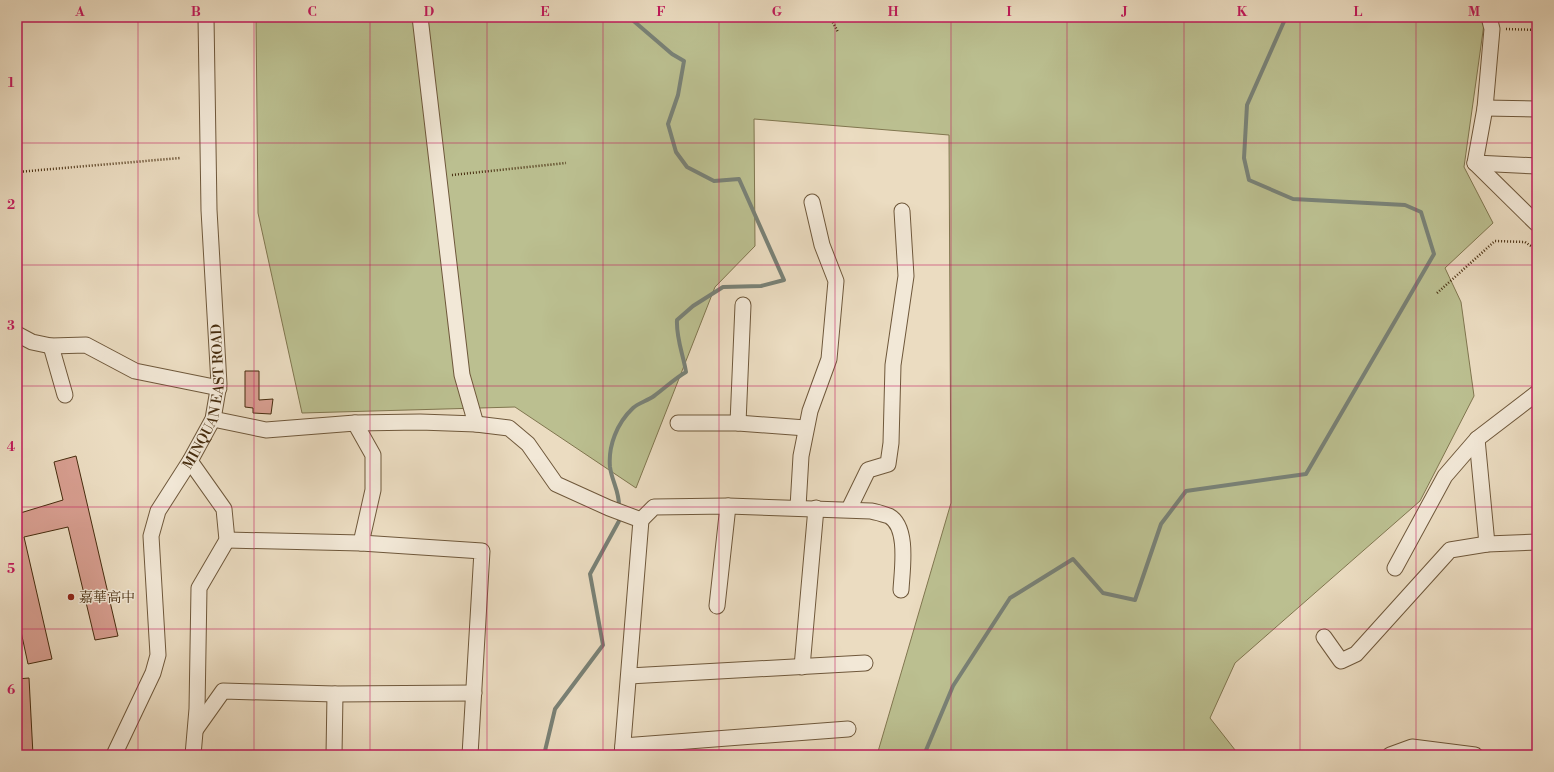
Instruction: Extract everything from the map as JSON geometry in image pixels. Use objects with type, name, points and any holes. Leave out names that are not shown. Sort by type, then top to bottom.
[{"type":"street","name":"MINQUAN EAST ROAD","points":[[114,755],[153,673],[158,655],[151,536],[158,511],[190,461],[213,419],[219,388],[209,210],[206,17]]},
{"type":"street","points":[[420,17],[462,375],[476,424]]},
{"type":"street","points":[[1475,164],[1485,108],[1491,23]]},
{"type":"street","points":[[1485,108],[1537,109]]},
{"type":"street","points":[[1475,164],[1537,166]]},
{"type":"street","points":[[1475,164],[1537,224]]},
{"type":"street","points":[[798,507],[801,456],[806,428],[828,359],[836,281],[822,245],[812,202]]},
{"type":"street","points":[[849,509],[868,470],[888,464],[891,443],[893,365],[906,276],[902,211]]},
{"type":"street","points":[[738,423],[743,305]]},
{"type":"street","points":[[17,334],[32,342],[51,346],[86,345],[135,371],[219,388]]},
{"type":"street","points":[[51,346],[65,395]]},
{"type":"street","points":[[1395,568],[1445,476],[1477,439],[1537,393]]},
{"type":"street","points":[[213,419],[266,430],[355,423],[476,424],[509,428],[528,444],[556,484],[609,508],[641,520]]},
{"type":"street","points":[[355,423],[373,455],[373,490],[361,543]]},
{"type":"street","points":[[678,423],[738,423],[806,428]]},
{"type":"street","points":[[1477,439],[1487,544]]},
{"type":"street","points":[[190,461],[224,509],[227,540],[199,588],[193,755]]},
{"type":"street","points":[[717,606],[728,506]]},
{"type":"street","points":[[848,729],[622,751],[641,520],[654,507],[798,507],[871,511],[890,517],[900,527],[903,546],[901,590]]},
{"type":"street","points":[[802,667],[816,508]]},
{"type":"street","points":[[227,540],[361,543],[482,551],[470,755]]},
{"type":"street","points":[[1324,637],[1342,661],[1356,654],[1450,550],[1487,544],[1537,542]]},
{"type":"street","points":[[629,676],[865,663]]},
{"type":"street","points":[[195,730],[223,691],[335,694],[474,692]]},
{"type":"street","points":[[334,755],[335,694]]},
{"type":"street","points":[[1390,755],[1412,747],[1475,755]]},
{"type":"path","points":[[830,17],[838,32]]},
{"type":"path","points":[[1491,23],[1537,30]]},
{"type":"path","points":[[17,172],[180,158]]},
{"type":"path","points":[[439,177],[566,163]]},
{"type":"path","points":[[1437,293],[1495,241],[1525,242],[1537,250]]},
{"type":"green space","points":[[256,17],[1485,17],[1464,167],[1493,223],[1445,268],[1461,302],[1474,396],[1420,501],[1235,663],[1210,718],[1239,755],[877,755],[951,503],[949,135],[754,119],[755,246],[715,287],[636,488],[515,407],[302,413],[258,213]]},
{"type":"building","points":[[245,371],[259,371],[259,400],[273,399],[271,414],[253,413],[253,408],[245,407]]},
{"type":"building","points":[[76,456],[118,636],[95,640],[68,527],[24,537],[52,659],[28,664],[17,613],[17,514],[63,500],[54,462]]},
{"type":"building","points":[[29,678],[33,755],[17,755],[17,679]]},
{"type":"waterway","points":[[619,508],[617,492],[610,467],[610,451],[612,443],[622,421],[633,408],[654,396],[686,372],[679,340],[677,320],[693,306],[723,287],[761,286],[784,280],[739,179],[714,181],[687,167],[676,152],[668,124],[678,95],[684,61],[672,54],[629,17]]},
{"type":"waterway","points":[[924,755],[953,686],[1010,598],[1073,559],[1103,593],[1135,600],[1161,524],[1186,491],[1306,474],[1434,254],[1421,212],[1405,205],[1293,199],[1249,180],[1244,158],[1247,105],[1286,17]]},
{"type":"waterway","points":[[544,755],[555,709],[603,645],[590,574],[619,521],[619,515]]},
{"type":"place","name":"嘉華高中","points":[[71,597]]}]
